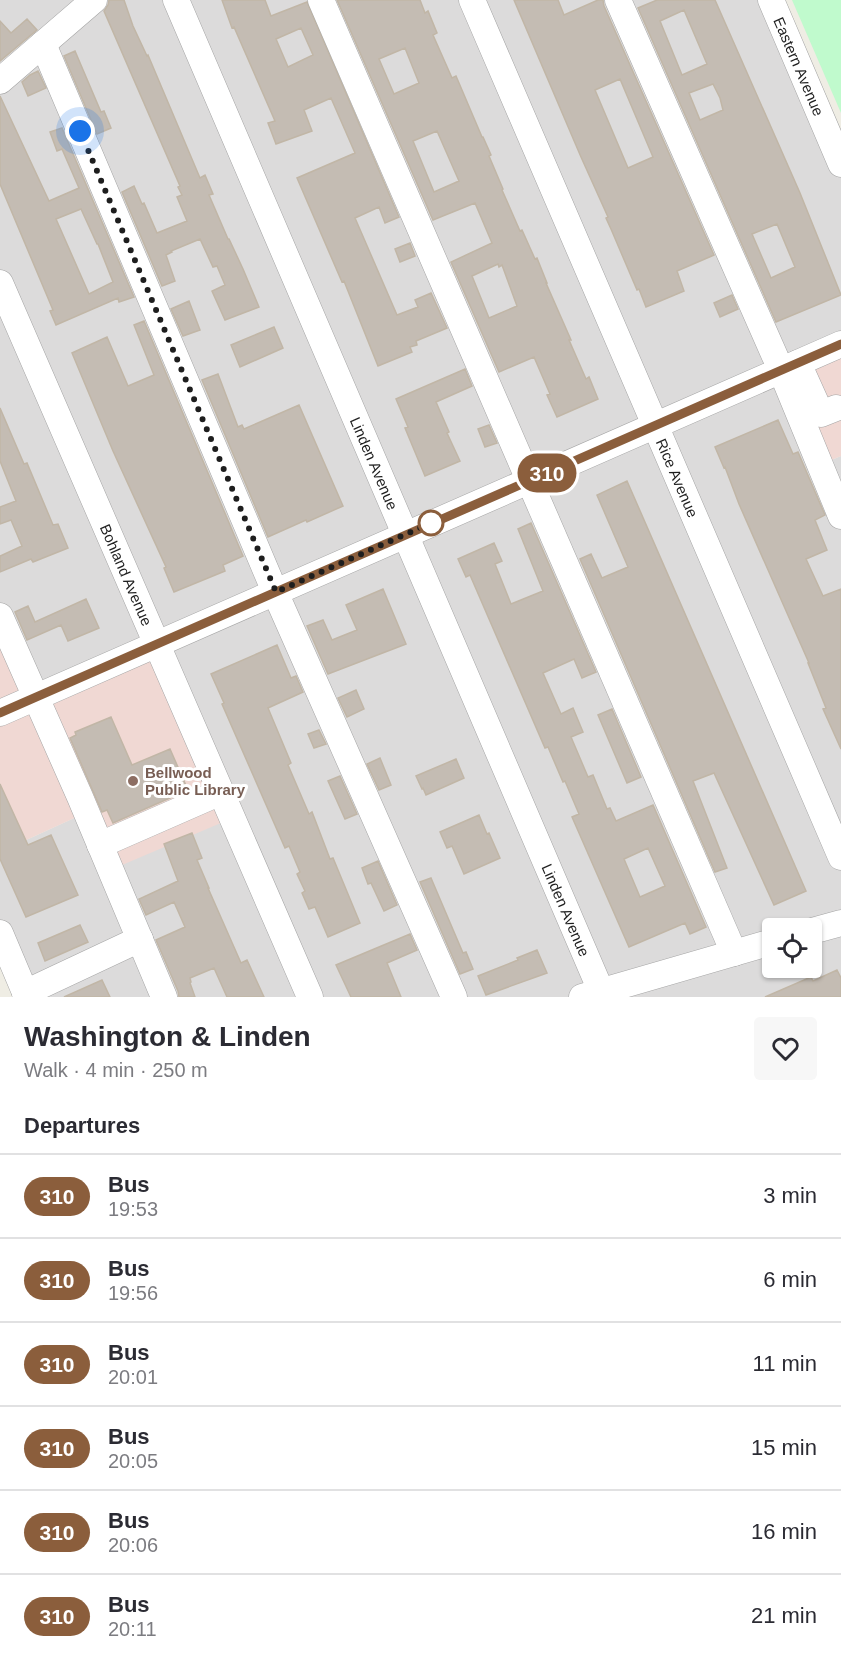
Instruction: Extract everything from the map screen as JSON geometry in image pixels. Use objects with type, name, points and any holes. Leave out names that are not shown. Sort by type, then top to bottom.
[{"type":"street","points":[[0,81],[94,0]]},
{"type":"street","name":"Linden Avenue","points":[[176,0],[406,535],[591,994]]},
{"type":"street","points":[[321,0],[734,953]]},
{"type":"street","name":"Rice Avenue","points":[[472,0],[841,857]]},
{"type":"street","points":[[618,0],[789,366],[841,516]]},
{"type":"street","name":"Eastern Avenue","points":[[771,0],[841,165]]},
{"type":"street","points":[[43,44],[276,592],[454,997]]},
{"type":"street","name":"Bohland Avenue","points":[[0,283],[310,997]]},
{"type":"street","points":[[0,713],[841,344]]},
{"type":"street","points":[[789,366],[821,414],[836,408]]},
{"type":"street","points":[[0,616],[164,997]]},
{"type":"street","points":[[100,844],[221,792]]},
{"type":"street","points":[[822,928],[841,923]]},
{"type":"street","points":[[0,933],[26,995],[140,939]]},
{"type":"street","points":[[591,994],[762,945]]},
{"type":"shaded area","points":[[0,0],[765,0],[841,176],[841,334],[32,696],[0,622]]},
{"type":"shaded area","points":[[841,342],[841,456],[817,466],[778,370]]},
{"type":"shaded area","points":[[778,370],[817,466],[841,456],[841,921],[822,926],[822,918],[762,918],[762,943],[568,997],[33,997],[0,922],[0,852],[83,814],[160,647]]},
{"type":"shaded area","points":[[0,622],[32,696],[0,710]]},
{"type":"shaded area","points":[[160,647],[235,817],[108,871],[83,814],[0,852],[0,716]]},
{"type":"shaded area","points":[[841,927],[841,997],[594,997],[762,949],[762,978],[822,978],[822,932]]},
{"type":"green space","points":[[792,0],[841,0],[841,113]]},
{"type":"building","points":[[109,0],[124,0],[133,26],[148,55],[200,178],[205,175],[213,194],[209,195],[259,307],[225,320],[212,291],[225,285],[217,266],[213,267],[200,239],[166,255],[175,281],[162,286],[122,192],[134,186],[157,233],[187,221],[177,197],[182,195],[178,187],[180,186],[104,11]]},
{"type":"building","points":[[222,0],[265,0],[271,16],[307,2],[399,217],[385,223],[379,207],[355,218],[397,315],[418,307],[415,300],[431,293],[447,328],[416,341],[417,345],[410,347],[412,352],[378,366],[344,281],[342,282],[297,178],[355,153],[331,98],[304,110],[312,131],[276,144],[268,123],[275,121],[234,27],[232,28]],"holes":[[[301,28],[313,55],[288,67],[276,39]]]},
{"type":"building","points":[[337,0],[420,0],[425,13],[428,11],[437,33],[433,35],[452,78],[456,76],[491,155],[489,156],[520,231],[522,230],[535,259],[537,258],[571,340],[569,340],[586,379],[589,377],[598,399],[557,417],[534,357],[499,372],[451,262],[492,243],[475,203],[433,220]],"holes":[[[405,48],[419,83],[394,94],[379,59]],[[437,131],[459,181],[434,192],[413,141]],[[498,264],[499,267],[502,265],[517,306],[489,318],[472,276]]]},
{"type":"building","points":[[514,0],[558,0],[564,15],[603,0],[714,255],[677,271],[684,291],[646,307]],"holes":[[[620,79],[653,157],[628,168],[595,90]]]},
{"type":"building","points":[[657,0],[715,0],[800,193],[841,295],[776,322],[638,8]],"holes":[[[684,10],[707,64],[682,75],[660,21]],[[713,84],[723,110],[700,120],[689,93]],[[777,224],[795,267],[771,278],[752,234]]]},
{"type":"building","points":[[27,19],[37,30],[0,61],[0,21],[11,33]]},
{"type":"building","points":[[75,51],[101,112],[104,111],[111,128],[97,134],[64,56]]},
{"type":"building","points":[[38,71],[46,88],[28,96],[22,82]]},
{"type":"building","points":[[0,96],[49,201],[79,188],[62,149],[57,151],[50,132],[62,128],[134,297],[119,302],[118,298],[56,325],[50,311],[53,310],[0,184]],"holes":[[[81,209],[113,282],[89,294],[56,219]]]},
{"type":"building","points":[[410,243],[415,256],[400,262],[395,249]]},
{"type":"building","points":[[732,295],[738,309],[720,317],[714,303]]},
{"type":"building","points":[[189,301],[200,330],[183,336],[171,309]]},
{"type":"building","points":[[144,321],[243,556],[223,565],[225,571],[174,592],[164,568],[166,567],[113,451],[72,353],[107,337],[128,386],[154,375],[134,325]]},
{"type":"building","points":[[274,327],[283,348],[240,367],[231,345]]},
{"type":"building","points":[[465,369],[472,386],[436,402],[460,461],[425,476],[396,399]]},
{"type":"building","points":[[218,374],[238,427],[242,425],[244,429],[299,405],[343,506],[268,537],[202,380]]},
{"type":"building","points":[[0,408],[24,464],[27,463],[53,525],[58,524],[68,548],[33,562],[31,559],[0,572],[0,556],[22,546],[11,520],[0,524],[0,507],[16,501],[0,461]]},
{"type":"building","points":[[778,420],[793,454],[798,452],[825,515],[815,520],[827,550],[806,559],[823,596],[841,589],[841,749],[823,709],[826,708],[809,663],[715,447]]},
{"type":"building","points":[[489,425],[497,443],[485,447],[478,429]]},
{"type":"building","points":[[627,481],[806,891],[774,905],[714,773],[693,781],[727,868],[715,872],[580,559],[591,554],[602,578],[628,567],[597,495]]},
{"type":"building","points":[[531,523],[596,672],[582,678],[574,659],[543,673],[561,714],[573,708],[583,732],[571,737],[588,777],[593,775],[607,809],[610,808],[616,821],[653,805],[706,927],[690,934],[685,923],[629,947],[572,817],[579,814],[565,781],[563,782],[548,747],[545,748],[470,575],[466,577],[458,559],[494,543],[502,561],[495,564],[511,604],[543,591],[518,529]],"holes":[[[648,848],[665,886],[640,897],[624,859]]]},
{"type":"building","points":[[383,589],[406,644],[328,674],[307,626],[323,620],[332,640],[357,630],[346,605]]},
{"type":"building","points":[[86,599],[99,628],[68,641],[61,625],[27,640],[15,612],[28,606],[35,622]]},
{"type":"building","points":[[277,645],[291,678],[296,676],[303,692],[268,708],[291,763],[288,765],[309,814],[312,812],[330,859],[333,858],[360,923],[328,937],[315,907],[309,909],[302,893],[305,891],[297,874],[300,872],[289,846],[285,848],[211,674]]},
{"type":"building","points":[[356,690],[364,709],[347,717],[338,698]]},
{"type":"building","points":[[612,709],[641,777],[627,783],[598,715]]},
{"type":"building","name":"Bellwood Public Library","points":[[111,717],[132,765],[170,749],[188,790],[113,823],[107,810],[102,812],[70,738],[76,735],[75,732]]},
{"type":"building","points":[[319,730],[326,744],[314,748],[308,734]]},
{"type":"building","points":[[380,758],[391,785],[379,790],[367,764]]},
{"type":"building","points":[[456,759],[464,778],[426,795],[416,776]]},
{"type":"building","points":[[340,776],[357,814],[345,819],[328,781]]},
{"type":"building","points":[[0,784],[28,845],[51,835],[78,895],[26,917],[0,859]]},
{"type":"building","points":[[479,815],[500,858],[464,874],[452,846],[447,848],[440,832]]},
{"type":"building","points":[[192,833],[202,858],[197,860],[208,888],[241,963],[247,960],[264,997],[227,997],[214,968],[190,978],[195,997],[179,997],[156,940],[185,927],[174,902],[146,915],[139,899],[178,881],[164,844]]},
{"type":"building","points":[[378,861],[397,905],[384,911],[371,883],[368,884],[362,868]]},
{"type":"building","points":[[431,878],[463,953],[466,952],[473,969],[460,974],[420,882]]},
{"type":"building","points":[[80,925],[88,942],[45,961],[38,943]]},
{"type":"building","points":[[410,934],[417,950],[387,963],[401,997],[351,997],[336,965]]},
{"type":"building","points":[[537,950],[547,973],[486,995],[478,976]]},
{"type":"building","points":[[837,970],[841,978],[841,997],[765,997],[809,978],[813,981]]},
{"type":"building","points":[[102,980],[110,997],[64,997]]},
{"type":"bus line","name":"310","points":[[0,713],[841,344]]},
{"type":"place","name":"Bellwood Public Library","points":[[133,781]]},
{"type":"route","points":[[80,131],[276,592],[431,523]]}]
